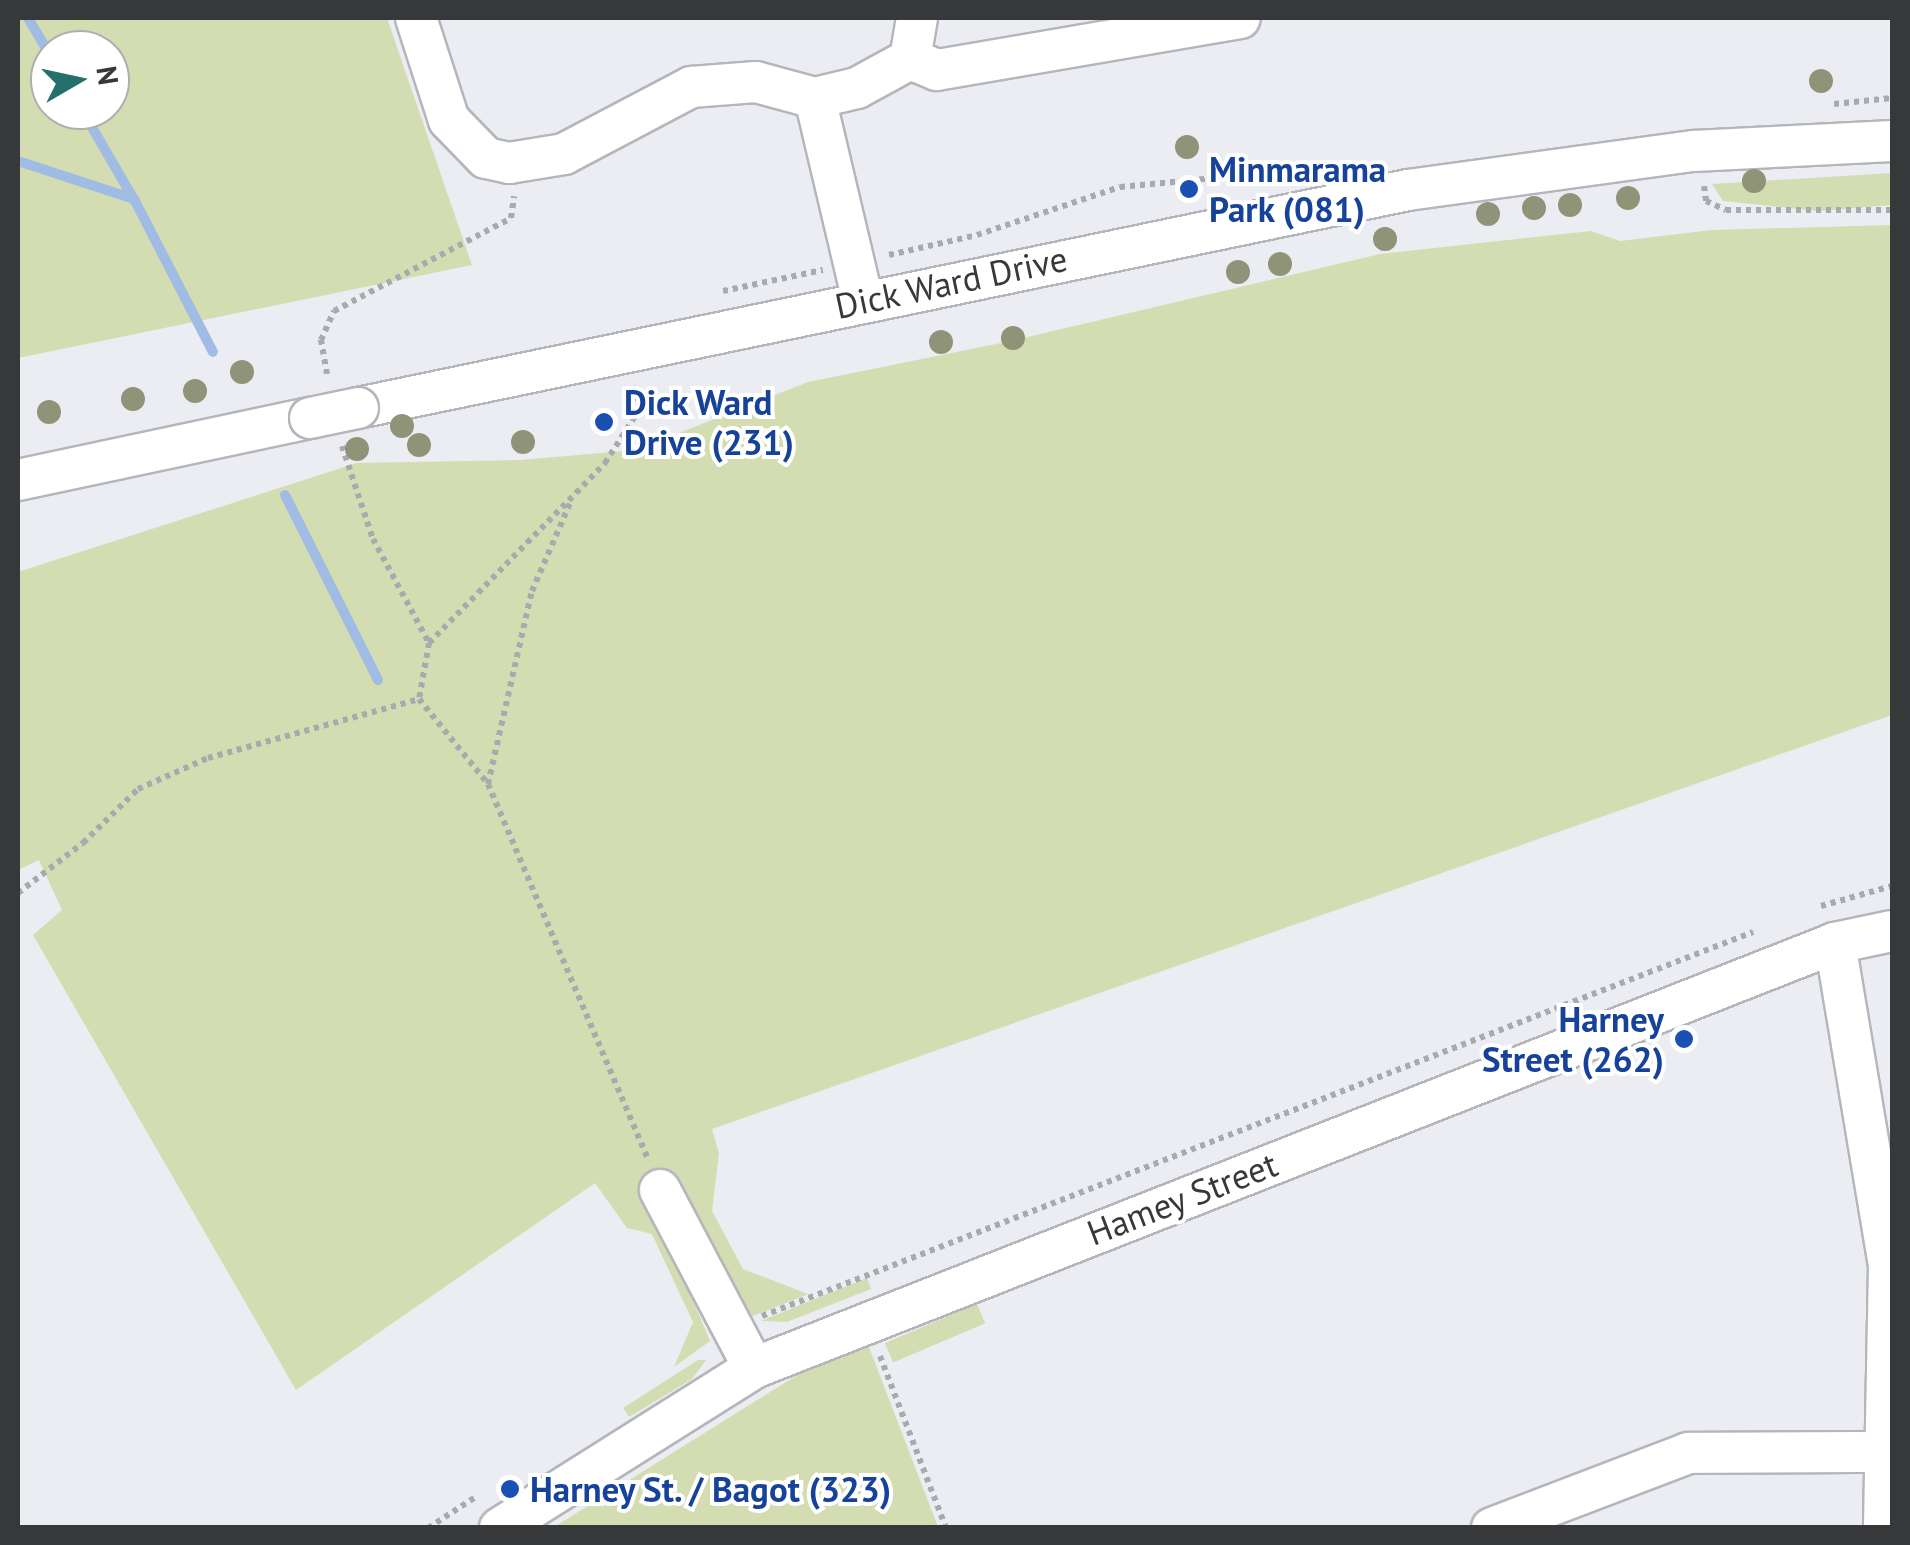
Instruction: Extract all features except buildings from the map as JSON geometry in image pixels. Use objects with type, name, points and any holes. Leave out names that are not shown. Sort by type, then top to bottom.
[{"type":"street","points":[[416,18],[437,97],[450,120],[486,158],[519,163],[564,154],[691,87],[719,80],[756,82],[816,98],[857,88],[910,59]]},
{"type":"street","points":[[910,59],[917,18]]},
{"type":"street","points":[[910,59],[937,70],[1240,18]]},
{"type":"street","points":[[816,98],[863,300]]},
{"type":"street","name":"Dick Ward Drive","points":[[18,480],[336,422],[863,300],[1408,190],[1699,151],[1892,141]]},
{"type":"street","name":"Hamey Street","points":[[500,1528],[754,1368],[1835,943],[1892,931]]},
{"type":"street","points":[[1835,943],[1889,1265],[1884,1528]]},
{"type":"street","points":[[660,1190],[754,1368]]},
{"type":"street","points":[[1492,1528],[1688,1453],[1884,1452]]},
{"type":"path","points":[[1699,151],[1706,201],[1726,210],[1892,210]]},
{"type":"path","points":[[327,374],[322,340],[334,311],[511,218],[519,163]]},
{"type":"path","points":[[638,410],[606,463],[429,642],[419,699],[488,784],[594,1019],[660,1190]]},
{"type":"path","points":[[336,422],[373,539],[429,642]]},
{"type":"path","points":[[488,784],[532,591],[574,496]]},
{"type":"path","points":[[18,892],[83,843],[138,789],[208,758],[419,699]]},
{"type":"path","points":[[1815,908],[1892,886]]},
{"type":"path","points":[[735,1332],[758,1318],[1759,930]]},
{"type":"path","points":[[876,1346],[946,1528]]},
{"type":"green space","points":[[18,18],[387,18],[472,265],[18,358]]},
{"type":"green space","points":[[1892,173],[1892,205],[1819,211],[1723,201],[1712,184]]},
{"type":"green space","points":[[1892,225],[1892,715],[712,1129],[719,1153],[712,1211],[743,1269],[808,1294],[753,1316],[666,1236],[710,1341],[674,1367],[693,1322],[652,1234],[627,1228],[595,1183],[296,1390],[33,935],[62,910],[39,860],[18,870],[18,572],[357,463],[520,460],[636,450],[808,382],[1006,342],[1380,254],[1591,231],[1620,241],[1712,230]]},
{"type":"green space","points":[[867,1278],[871,1289],[787,1322],[761,1321]]},
{"type":"green space","points":[[977,1304],[985,1323],[893,1362],[885,1343]]},
{"type":"green space","points":[[869,1347],[938,1527],[554,1527],[799,1374]]},
{"type":"green space","points":[[698,1360],[706,1360],[692,1379],[629,1417],[623,1408]]},
{"type":"waterway","points":[[28,18],[35,30]]},
{"type":"waterway","points":[[94,130],[133,198]]},
{"type":"waterway","points":[[18,161],[134,199],[213,352]]},
{"type":"waterway","points":[[285,495],[378,680]]},
{"type":"place","name":"Minmarama Park (081)","points":[[1189,189]]},
{"type":"place","name":"Dick Ward Drive (231)","points":[[604,422]]},
{"type":"place","name":"Harney Street (262)","points":[[1684,1039]]},
{"type":"place","name":"Harney St. / Bagot (323)","points":[[510,1489]]}]
